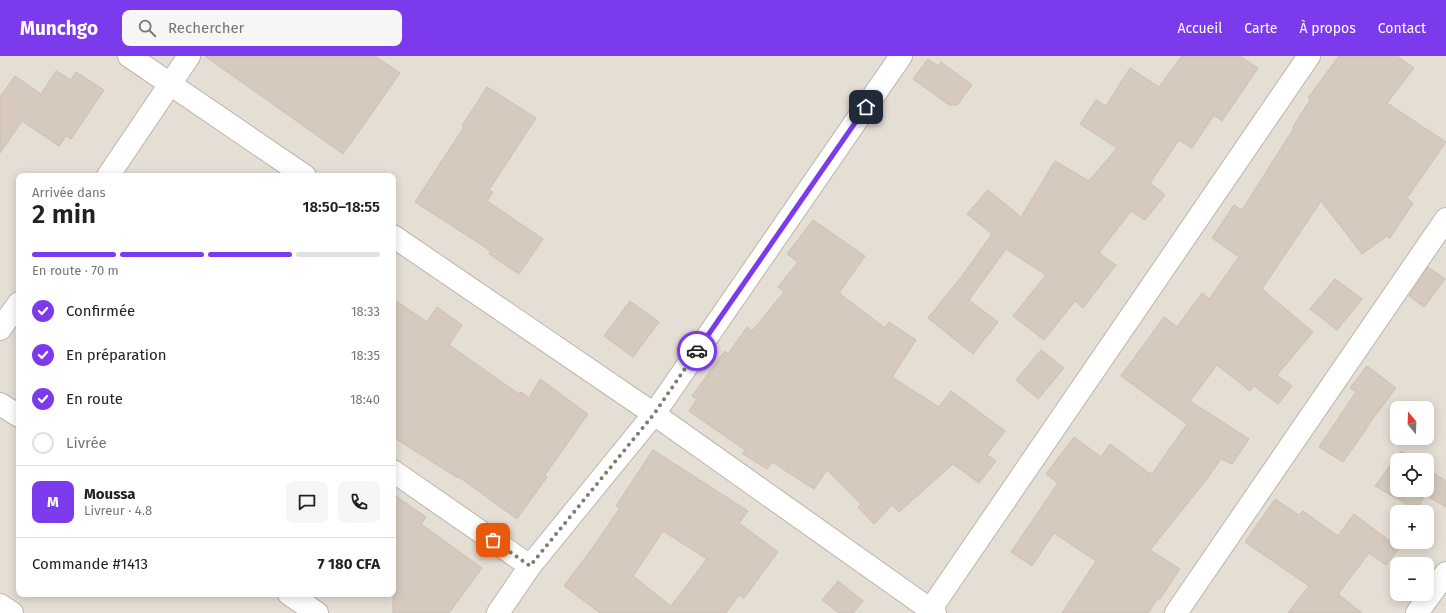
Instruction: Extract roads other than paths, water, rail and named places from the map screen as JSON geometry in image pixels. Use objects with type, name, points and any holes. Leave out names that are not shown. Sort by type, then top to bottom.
[{"type":"street","points":[[129,56],[301,173]]},
{"type":"street","points":[[110,173],[189,56]]},
{"type":"street","points":[[498,613],[530,566],[654,414],[901,56]]},
{"type":"street","points":[[396,238],[654,414],[931,612],[1309,56]]},
{"type":"street","points":[[1176,613],[1446,219]]},
{"type":"street","points":[[0,329],[16,307]]},
{"type":"street","points":[[0,404],[16,414]]},
{"type":"street","points":[[396,473],[530,566]]},
{"type":"street","points":[[1417,613],[1446,573]]},
{"type":"street","points":[[293,597],[317,613]]},
{"type":"street","points":[[0,605],[12,613]]}]
